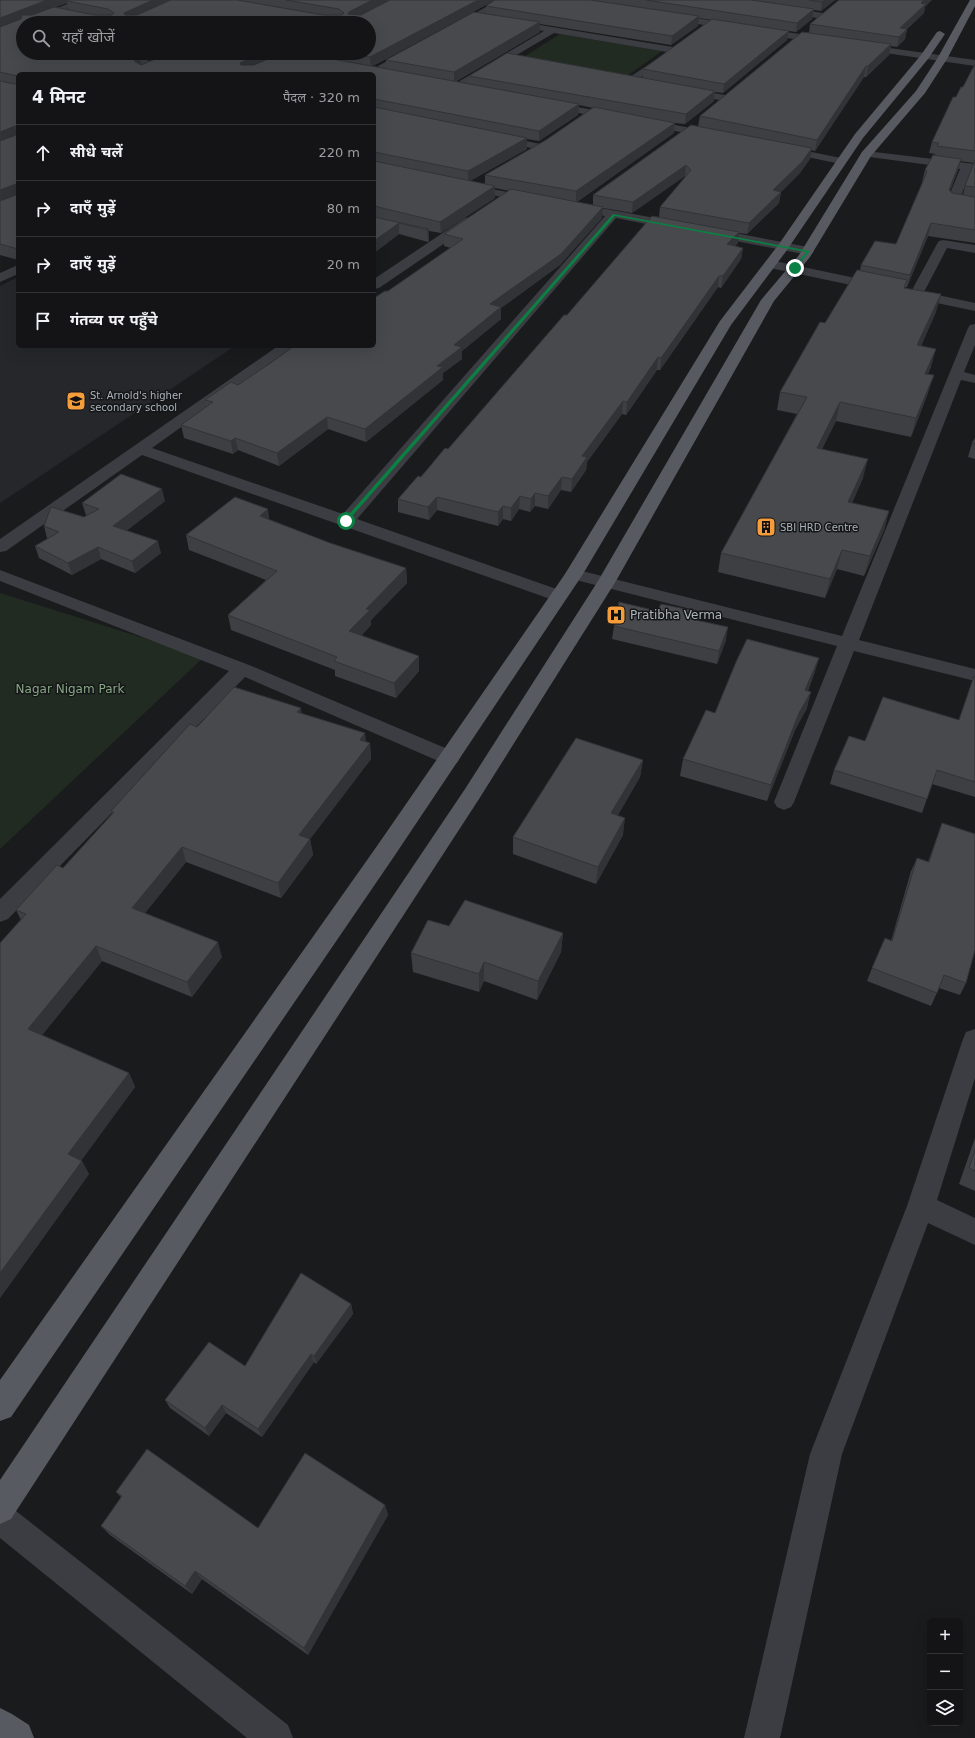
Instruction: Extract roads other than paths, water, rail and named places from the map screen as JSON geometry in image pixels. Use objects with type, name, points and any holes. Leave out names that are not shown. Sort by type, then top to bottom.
[{"type":"main road","points":[[0,1508],[468,801],[607,581],[768,300],[808,251],[866,154],[920,93],[947,23],[959,0]]},
{"type":"main road","points":[[0,1406],[450,758],[574,574],[725,324],[783,247],[859,136],[933,58],[974,0]]},
{"type":"main road","points":[[0,1726],[16,1738]]},
{"type":"street","points":[[44,16],[86,0]]},
{"type":"street","points":[[446,32],[504,0]]},
{"type":"street","points":[[786,47],[832,8]]},
{"type":"street","points":[[777,9],[823,16]]},
{"type":"street","points":[[54,12],[68,15]]},
{"type":"street","points":[[660,16],[835,43]]},
{"type":"street","points":[[473,17],[487,20]]},
{"type":"street","points":[[502,22],[676,48],[626,80],[645,83]]},
{"type":"street","points":[[698,32],[710,24]]},
{"type":"street","points":[[471,90],[452,87],[506,58],[553,30]]},
{"type":"street","points":[[850,45],[975,63]]},
{"type":"street","points":[[373,72],[419,46]]},
{"type":"street","points":[[506,58],[521,61]]},
{"type":"street","points":[[136,60],[160,64],[139,72]]},
{"type":"street","points":[[357,69],[368,72]]},
{"type":"street","points":[[376,74],[388,75]]},
{"type":"street","points":[[674,89],[728,96],[714,107]]},
{"type":"street","points":[[538,103],[726,138]]},
{"type":"street","points":[[578,121],[591,112]]},
{"type":"street","points":[[674,140],[698,121]]},
{"type":"street","points":[[488,136],[545,145],[528,155]]},
{"type":"street","points":[[772,147],[841,161]]},
{"type":"street","points":[[866,154],[971,166],[954,201],[975,205]]},
{"type":"street","points":[[470,188],[483,180]]},
{"type":"street","points":[[455,185],[548,202]]},
{"type":"street","points":[[493,206],[508,195]]},
{"type":"street","points":[[579,208],[592,199]]},
{"type":"street","points":[[564,205],[808,251]]},
{"type":"street","points":[[376,284],[480,214]]},
{"type":"street","points":[[346,521],[614,214]]},
{"type":"street","points":[[428,235],[444,239]]},
{"type":"street","points":[[916,295],[943,244],[975,249]]},
{"type":"street","points":[[770,264],[795,268],[975,307]]},
{"type":"street","points":[[0,265],[16,269]]},
{"type":"street","points":[[0,278],[16,270]]},
{"type":"street","points":[[784,802],[975,328]]},
{"type":"street","points":[[0,547],[284,348]]},
{"type":"street","points":[[956,375],[975,379]]},
{"type":"street","points":[[141,449],[559,596]]},
{"type":"street","points":[[574,574],[607,581],[975,675]]},
{"type":"street","points":[[0,575],[242,668],[450,758]]},
{"type":"street","points":[[0,913],[242,668]]},
{"type":"street","points":[[762,1738],[826,1454],[921,1206],[975,1039]]},
{"type":"street","points":[[921,1206],[975,1232]]},
{"type":"street","points":[[0,1518],[275,1738]]},
{"type":"place","name":"St. Arnold's higher secondary school","points":[[76,401]]},
{"type":"place","name":"SBI HRD Centre","points":[[766,527]]},
{"type":"place","name":"Pratibha Verma","points":[[616,615]]},
{"type":"park label","name":"Nagar Nigam Park","points":[[70,689]]}]
